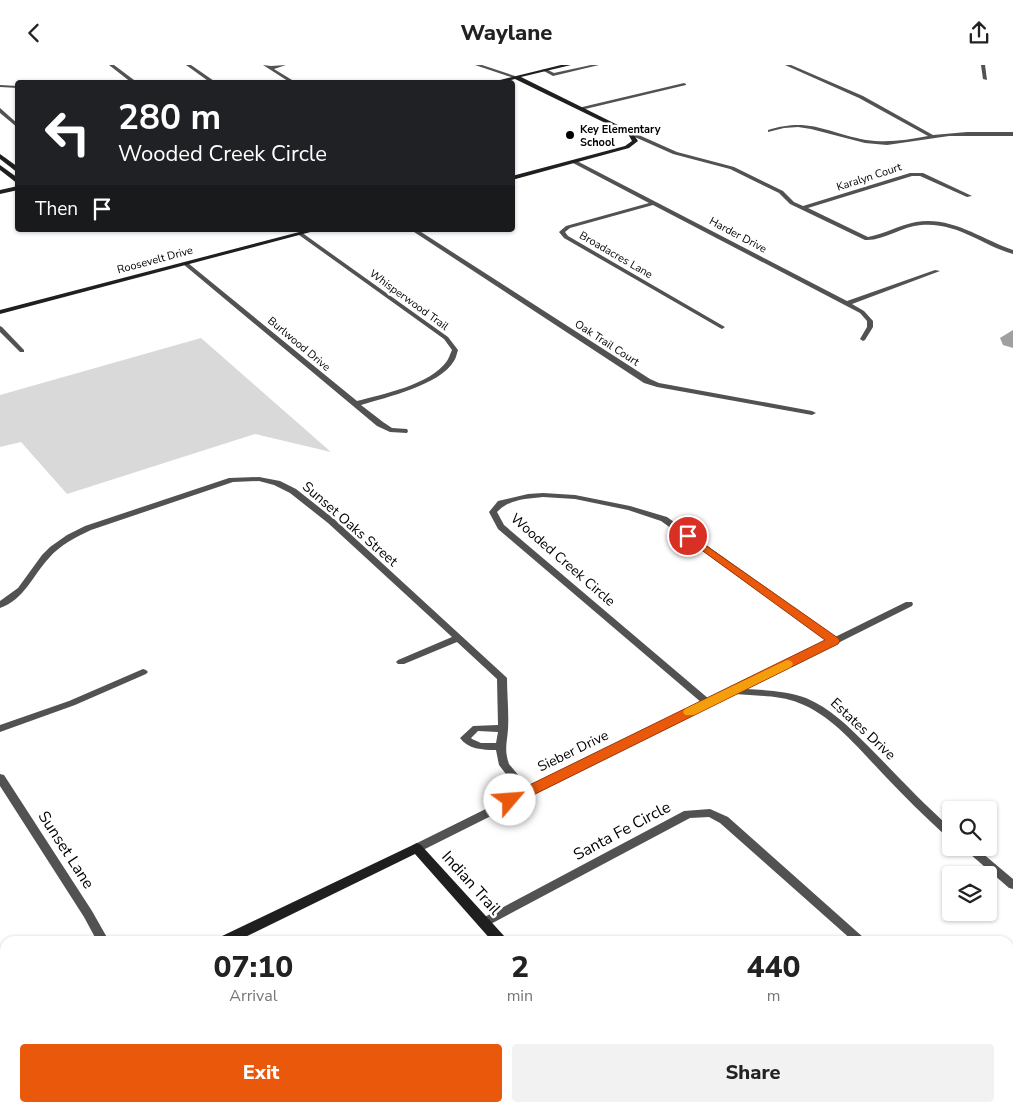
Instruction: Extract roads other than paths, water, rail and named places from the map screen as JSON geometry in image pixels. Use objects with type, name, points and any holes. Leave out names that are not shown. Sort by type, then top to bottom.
[{"type":"street","points":[[111,65],[132,80]]},
{"type":"street","points":[[188,65],[210,80]]},
{"type":"street","points":[[268,66],[284,65]]},
{"type":"street","points":[[477,65],[516,77],[675,153],[732,168],[781,192],[792,203],[867,239],[913,225],[940,224],[964,231],[1013,252]]},
{"type":"street","points":[[503,80],[568,65]]},
{"type":"street","points":[[544,70],[553,75],[597,65]]},
{"type":"street","points":[[787,65],[835,83],[872,101],[932,136]]},
{"type":"street","points":[[983,65],[985,79]]},
{"type":"street","points":[[268,66],[290,80]]},
{"type":"street","points":[[581,108],[684,84]]},
{"type":"street","points":[[0,86],[15,87]]},
{"type":"street","points":[[0,111],[15,124]]},
{"type":"street","points":[[770,131],[795,126],[813,127],[878,143],[901,143],[932,136],[967,133],[1013,134]]},
{"type":"street","points":[[630,133],[635,141]]},
{"type":"street","points":[[515,177],[627,147],[635,141],[656,144]]},
{"type":"street","points":[[0,156],[15,168]]},
{"type":"street","name":"Harder Drive","points":[[575,162],[848,303],[862,312],[870,321],[870,327],[863,339]]},
{"type":"street","points":[[0,167],[15,180]]},
{"type":"street","name":"Karalyn Court","points":[[802,208],[912,174],[921,174],[969,196]]},
{"type":"street","points":[[0,192],[15,189]]},
{"type":"street","name":"Broadacres Lane","points":[[655,203],[568,227],[562,232],[566,237],[722,327]]},
{"type":"street","name":"Roosevelt Drive","points":[[0,312],[308,232]]},
{"type":"street","name":"Oak Trail Court","points":[[417,232],[647,381],[657,385],[812,413]]},
{"type":"street","name":"Whisperwood Trail","points":[[301,234],[446,338],[455,350],[450,365],[436,376],[356,404]]},
{"type":"street","name":"Burlwood Drive","points":[[186,264],[356,404],[390,430],[404,431]]},
{"type":"street","points":[[848,303],[937,271]]},
{"type":"street","points":[[0,328],[22,351]]},
{"type":"street","name":"Sunset Oaks Street","points":[[0,605],[21,591],[45,557],[70,537],[141,509],[232,480],[259,479],[277,483],[293,491],[331,521],[376,565],[502,678],[503,729],[500,746],[504,765],[526,792]]},
{"type":"street","name":"Wooded Creek Circle","points":[[708,703],[501,527],[493,512],[498,506],[507,501],[528,496],[576,497],[630,508],[664,519],[834,641]]},
{"type":"street","name":"Sieber Drive","points":[[235,936],[909,604]]},
{"type":"street","points":[[401,662],[458,638]]},
{"type":"street","points":[[0,729],[72,703],[143,672]]},
{"type":"street","name":"Estates Drive","points":[[731,691],[781,695],[802,700],[818,707],[841,725],[942,826]]},
{"type":"street","points":[[500,746],[485,747],[469,743],[466,738],[476,728],[503,729]]},
{"type":"street","name":"Sunset Lane","points":[[0,778],[83,906],[100,936]]},
{"type":"street","name":"Santa Fe Circle","points":[[483,923],[688,814],[710,813],[724,820],[854,936]]},
{"type":"street","name":"Indian Trail","points":[[417,848],[495,936]]},
{"type":"street","points":[[978,856],[1013,885]]},
{"type":"waterway","points":[[1013,334],[1006,338],[1007,342],[1013,344]]},
{"type":"place","name":"Key Elementary School","points":[[570,135]]}]
